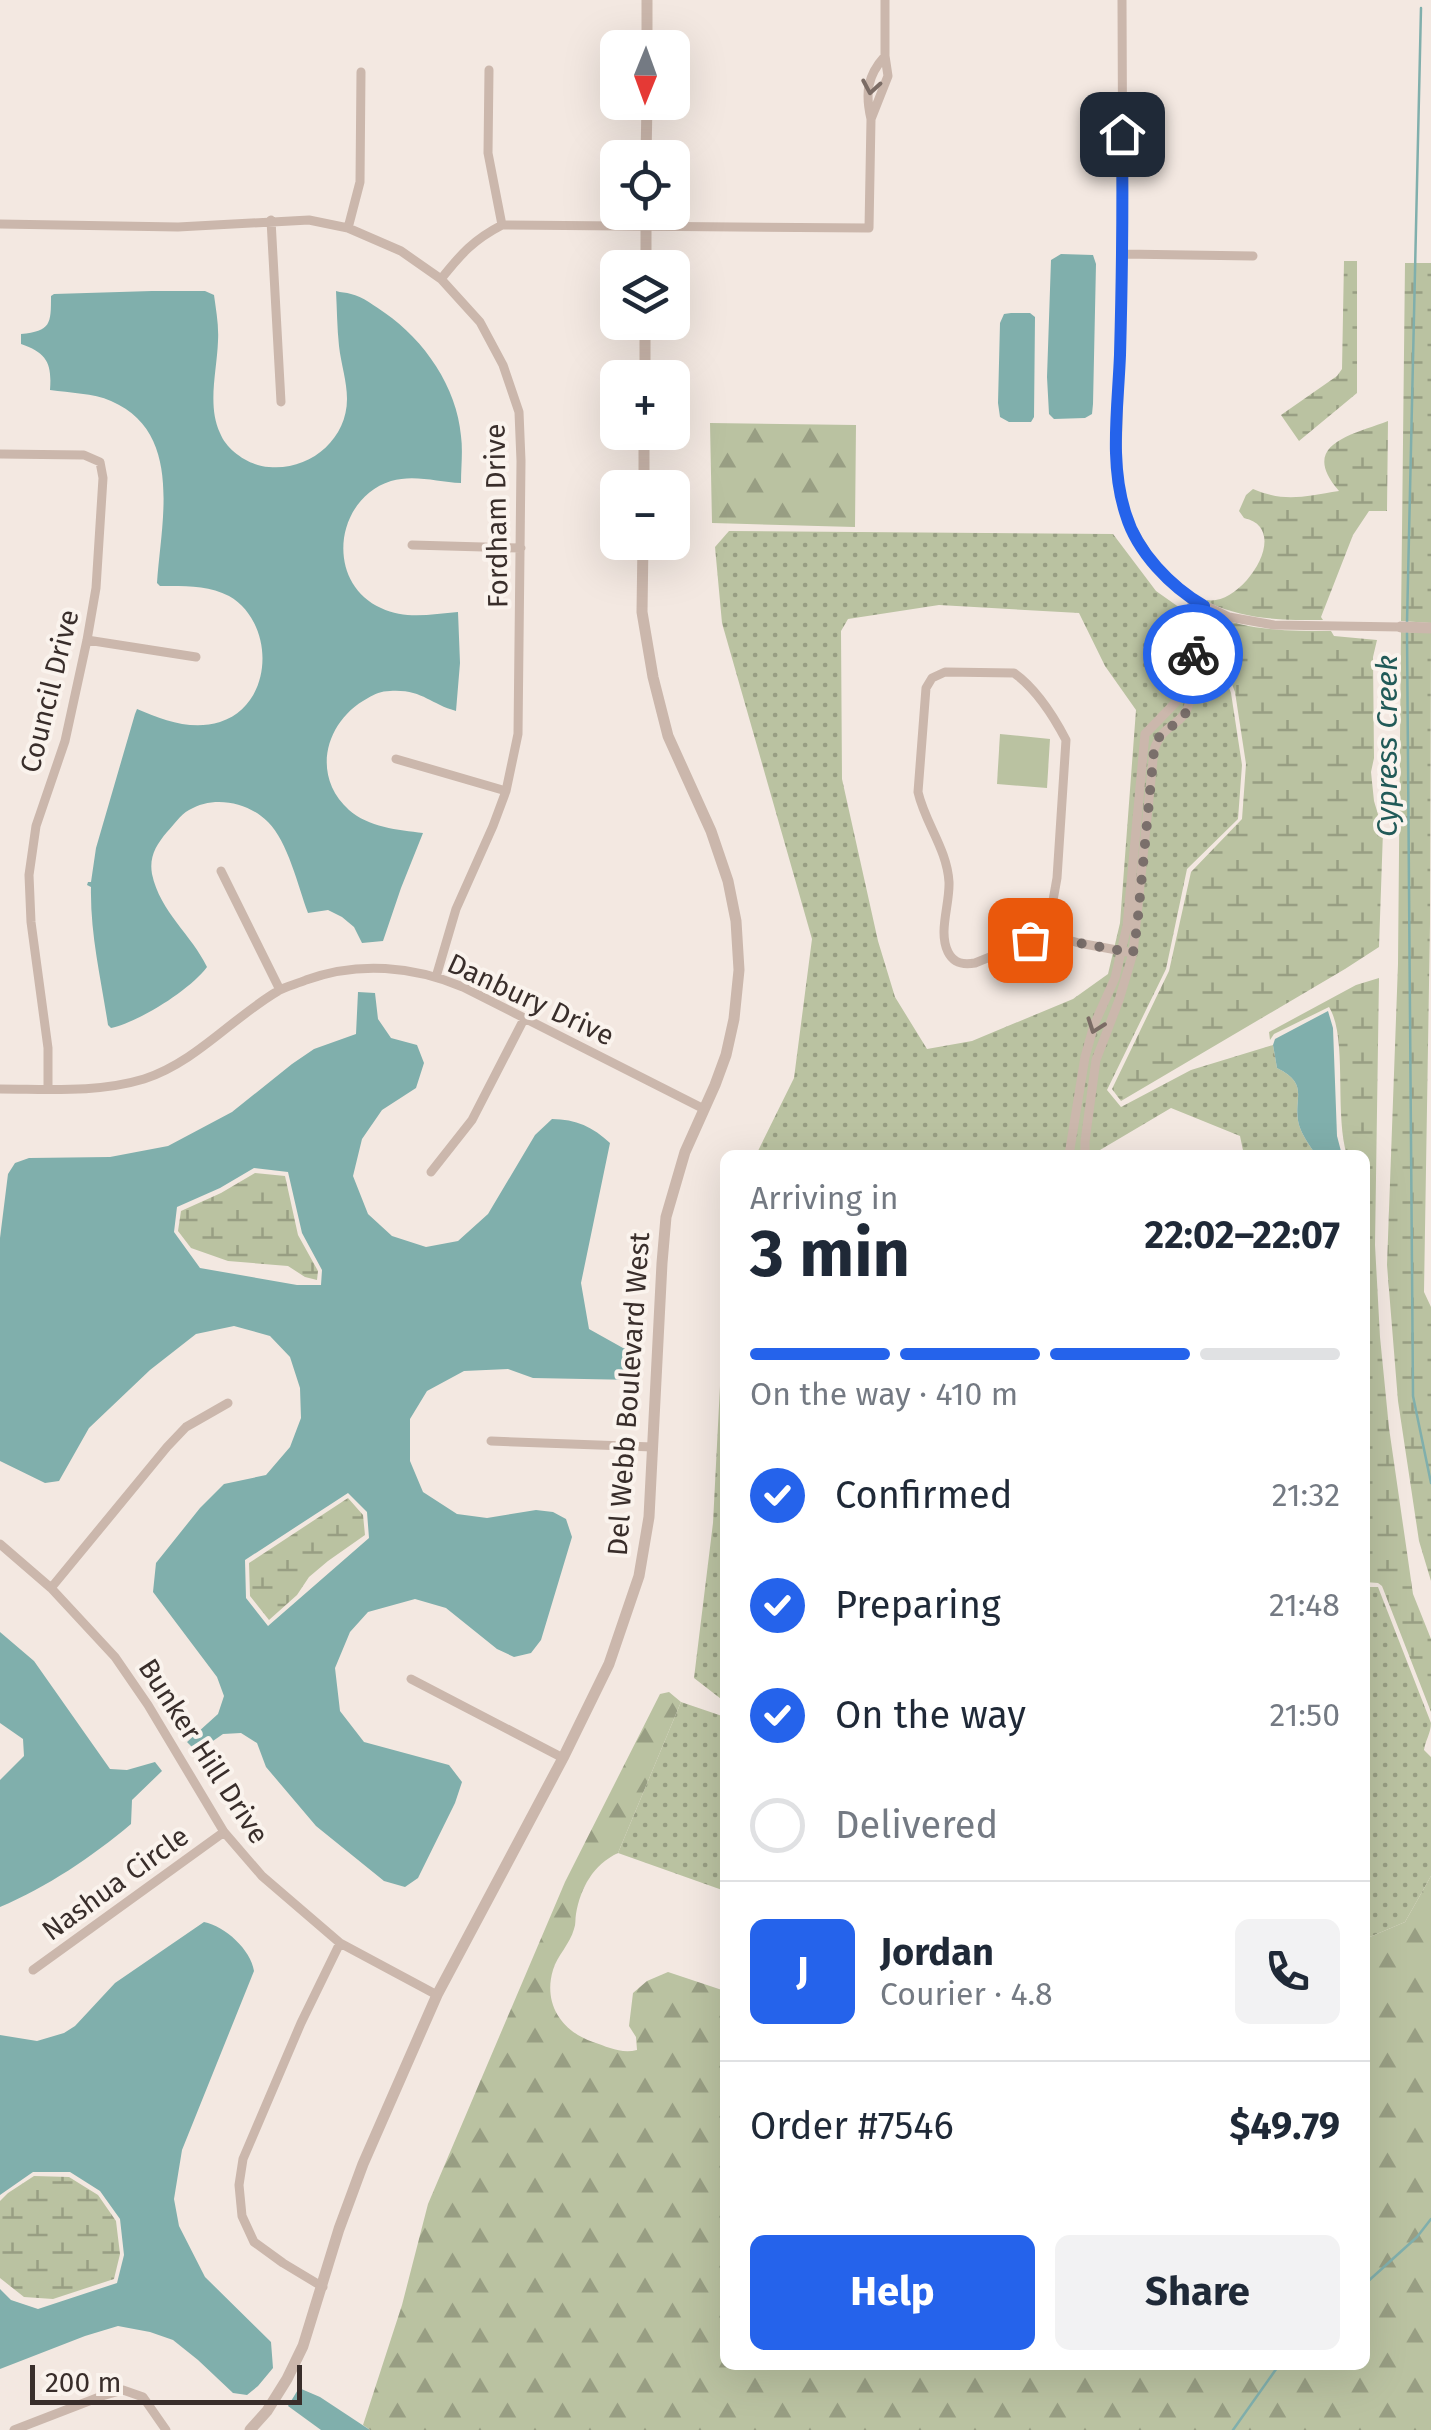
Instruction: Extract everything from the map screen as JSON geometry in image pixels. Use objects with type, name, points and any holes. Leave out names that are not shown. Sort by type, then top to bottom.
[{"type":"street","points":[[647,30],[648,0]]},
{"type":"street","points":[[872,119],[888,76],[886,0]]},
{"type":"street","points":[[1122,0],[1123,254],[1117,457],[1127,520],[1156,568],[1199,603],[1229,618],[1274,625],[1431,628]]},
{"type":"street","points":[[690,226],[869,228],[872,119],[867,102],[874,68],[885,56]]},
{"type":"street","points":[[489,70],[488,153],[502,225]]},
{"type":"street","points":[[348,228],[360,182],[361,72]]},
{"type":"street","points":[[271,220],[280,402]]},
{"type":"street","name":"Fordham Drive","points":[[0,224],[178,227],[309,220],[348,228],[401,251],[441,279],[480,322],[503,364],[519,412],[522,461],[518,734],[506,791],[456,908],[436,977]]},
{"type":"street","points":[[441,279],[468,245],[502,225],[600,226]]},
{"type":"street","points":[[1123,254],[1253,256]]},
{"type":"street","name":"Council Drive","points":[[0,454],[84,455],[100,462],[103,478],[96,588],[87,640],[65,741],[36,826],[29,876],[31,922],[48,1048],[48,1088]]},
{"type":"street","points":[[412,545],[521,548]]},
{"type":"street","name":"Del Webb Boulevard West","points":[[250,2430],[267,2411],[303,2346],[363,2164],[437,1995],[609,1664],[638,1576],[649,1517],[666,1217],[677,1176],[720,1070],[734,1019],[739,970],[736,922],[720,856],[668,736],[652,677],[642,612],[643,560]]},
{"type":"street","points":[[1070,1150],[1085,1057],[1114,978],[1128,912],[1145,734],[1176,702],[1185,620],[1199,603]]},
{"type":"street","points":[[1086,1150],[1096,1060],[1120,1000],[1133,953],[1154,750],[1158,737],[1190,705],[1194,625],[1199,603]]},
{"type":"street","points":[[87,640],[196,656]]},
{"type":"street","points":[[1047,934],[1057,878],[1066,740],[1014,672],[945,672],[932,678],[926,688],[918,792],[945,861],[949,881],[944,938],[954,961],[964,965],[975,963],[1047,934],[1133,953]]},
{"type":"street","points":[[396,759],[506,791]]},
{"type":"street","points":[[221,870],[280,990]]},
{"type":"street","name":"Danbury Drive","points":[[0,1089],[102,1088],[144,1079],[180,1063],[280,990],[328,973],[362,968],[402,970],[463,987],[704,1109]]},
{"type":"street","points":[[431,1172],[472,1120],[524,1019]]},
{"type":"street","points":[[51,1588],[186,1427],[228,1403]]},
{"type":"street","points":[[490,1441],[654,1446]]},
{"type":"street","name":"Bunker Hill Drive","points":[[0,1544],[51,1588],[115,1656],[224,1832],[262,1876],[340,1943],[437,1995]]},
{"type":"street","points":[[411,1679],[562,1758]]},
{"type":"street","name":"Nashua Circle","points":[[32,1970],[224,1832]]},
{"type":"street","points":[[323,2287],[254,2242],[242,2216],[240,2184],[243,2159],[340,1943]]},
{"type":"street","points":[[14,2430],[123,2390],[143,2397],[166,2430]]},
{"type":"green space","points":[[1344,261],[1357,261],[1357,393],[1299,441],[1281,415],[1342,369]]},
{"type":"green space","points":[[1405,263],[1431,263],[1431,623],[1401,621]]},
{"type":"green space","points":[[1388,421],[1387,511],[1369,511],[1353,535],[1323,620],[1250,616],[1207,602],[1234,592],[1257,566],[1263,551],[1264,536],[1258,525],[1239,511],[1246,495],[1253,489],[1286,497],[1339,491],[1324,462],[1327,452],[1346,437]]},
{"type":"green space","points":[[710,423],[856,425],[855,527],[712,523]]},
{"type":"green space","points":[[729,531],[1113,534],[1156,591],[1207,627],[1231,693],[1242,765],[1238,819],[1187,869],[1166,969],[1107,1090],[1121,1107],[1191,1070],[1273,1045],[1277,1068],[1297,1086],[1299,1125],[1313,1150],[1243,1150],[1240,1136],[1171,1108],[1100,1150],[758,1150],[794,1078],[812,939],[722,623],[715,547]],"holes":[[[939,605],[1079,613],[1105,666],[1136,710],[1120,923],[1108,974],[1073,999],[972,1041],[927,1049],[895,997],[878,941],[842,779],[841,631],[848,619]]]},
{"type":"green space","points":[[1207,613],[1252,627],[1331,631],[1334,636],[1377,640],[1373,657],[1371,772],[1383,831],[1379,947],[1121,1101],[1112,1089],[1169,971],[1191,872],[1242,819],[1246,764],[1235,692]]},
{"type":"green space","points":[[1401,632],[1431,633],[1424,1292],[1431,1307],[1431,1581],[1419,1541],[1398,1401],[1387,1265],[1398,964]]},
{"type":"green space","points":[[1000,734],[1050,739],[1047,788],[997,784]]},
{"type":"green space","points":[[1379,978],[1375,1245],[1380,1337],[1413,1594],[1431,1639],[1431,1712],[1382,1586],[1370,1582],[1370,1150],[1346,1150],[1338,1037],[1329,1007],[1274,1034],[1270,1040],[1269,1032],[1356,985]]},
{"type":"green space","points":[[255,1173],[285,1176],[298,1235],[318,1271],[317,1280],[288,1266],[228,1261],[191,1248],[178,1231],[181,1211]]},
{"type":"green space","points":[[720,1386],[720,1698],[694,1678],[713,1523]]},
{"type":"green space","points":[[348,1498],[363,1515],[365,1535],[309,1577],[297,1595],[269,1620],[250,1596],[249,1563]]},
{"type":"green space","points":[[1370,1587],[1378,1587],[1431,1723],[1424,1750],[1431,1757],[1431,1876],[1405,1922],[1370,1937]]},
{"type":"green space","points":[[669,1692],[681,1702],[618,1853],[595,1870],[585,1886],[572,1934],[553,1970],[551,1994],[557,2014],[572,2031],[625,2051],[637,2050],[636,2037],[629,2026],[633,1993],[647,1981],[668,1972],[720,1989],[720,2370],[1370,2370],[1370,1937],[1405,1922],[1431,1876],[1431,2430],[370,2430],[363,2425],[402,2305],[428,2204],[565,1882],[660,1694]]},
{"type":"green space","points":[[681,1702],[720,1715],[720,1889],[618,1853]]},
{"type":"green space","points":[[34,2176],[69,2177],[98,2195],[116,2221],[120,2254],[114,2279],[53,2299],[24,2297],[0,2278],[0,2201]]},
{"type":"water","points":[[1061,254],[1093,255],[1096,264],[1093,404],[1092,414],[1085,418],[1054,419],[1049,414],[1051,260]]},
{"type":"water","points":[[205,291],[214,295],[218,335],[213,399],[216,422],[223,440],[234,451],[262,466],[284,467],[311,458],[333,440],[340,427],[347,399],[336,291],[373,305],[425,351],[445,383],[458,418],[461,483],[408,478],[372,491],[348,523],[345,562],[351,580],[363,596],[390,612],[458,612],[460,663],[456,711],[410,692],[381,692],[342,720],[328,749],[330,781],[349,810],[374,824],[423,833],[383,941],[362,943],[354,927],[328,910],[308,913],[281,841],[260,815],[230,803],[199,805],[183,815],[163,837],[154,851],[151,868],[162,900],[207,967],[163,1004],[111,1028],[96,956],[91,887],[87,885],[91,882],[96,848],[137,709],[188,725],[220,722],[238,713],[251,699],[262,663],[255,625],[244,608],[229,596],[204,588],[157,583],[163,481],[150,434],[134,415],[111,401],[50,390],[46,360],[21,344],[21,334],[38,331],[47,324],[54,294]]},
{"type":"water","points":[[1030,313],[1035,317],[1034,417],[1031,422],[1009,422],[1000,417],[998,403],[1000,323],[1004,314]]},
{"type":"water","points":[[358,992],[375,993],[378,1019],[391,1038],[417,1045],[424,1063],[416,1088],[382,1110],[362,1139],[353,1176],[368,1214],[392,1236],[426,1247],[458,1241],[488,1214],[535,1135],[552,1119],[584,1125],[610,1143],[581,1283],[589,1329],[636,1352],[635,1380],[533,1378],[508,1369],[464,1371],[427,1391],[410,1419],[410,1461],[423,1492],[457,1514],[487,1518],[536,1510],[553,1512],[566,1519],[572,1537],[541,1640],[531,1653],[514,1657],[497,1649],[446,1608],[415,1599],[368,1612],[350,1632],[335,1668],[340,1711],[364,1742],[449,1765],[462,1782],[418,1878],[405,1887],[384,1881],[316,1826],[266,1767],[257,1743],[241,1733],[223,1734],[197,1752],[187,1742],[218,1714],[224,1696],[217,1677],[153,1592],[156,1563],[200,1508],[224,1484],[266,1475],[290,1447],[301,1418],[300,1388],[290,1357],[270,1336],[234,1326],[196,1334],[150,1370],[89,1428],[59,1481],[45,1483],[0,1461],[0,1238],[8,1174],[15,1163],[29,1158],[110,1157],[168,1146],[232,1112],[314,1049],[356,1034]],"holes":[[[254,1168],[288,1172],[302,1233],[322,1270],[321,1285],[297,1285],[200,1268],[174,1232],[177,1207]],[[348,1493],[367,1512],[369,1538],[268,1626],[246,1598],[245,1560]]]},
{"type":"water","points":[[1328,1011],[1333,1028],[1341,1150],[1313,1150],[1306,1140],[1297,1115],[1297,1086],[1277,1068],[1275,1039]]},
{"type":"water","points":[[0,1632],[34,1661],[110,1769],[127,1770],[155,1762],[162,1771],[132,1800],[131,1824],[68,1870],[0,1907],[0,1780],[24,1756],[23,1739],[0,1723]]},
{"type":"water","points":[[204,1922],[236,1940],[254,1971],[182,2150],[174,2199],[179,2226],[205,2277],[271,2342],[273,2368],[247,2395],[233,2393],[173,2340],[118,2326],[0,2369],[0,2289],[11,2300],[38,2309],[117,2283],[124,2255],[120,2219],[100,2191],[70,2172],[33,2172],[0,2195],[0,2035],[37,2041],[64,2033],[115,1983]]},
{"type":"water","points":[[299,2388],[370,2430],[321,2430],[288,2406]]},
{"type":"waterway","name":"Cypress Creek","points":[[1407,623],[1421,8]]},
{"type":"waterway","name":"Cypress Creek","points":[[1407,631],[1413,1396],[1431,1483]]},
{"type":"waterway","name":"Cypress Creek","points":[[1370,2279],[1431,2219]]},
{"type":"waterway","name":"Cypress Creek","points":[[1233,2430],[1275,2370]]},
{"type":"way so far","points":[[1030,940],[1047,934],[1133,953],[1154,750],[1158,737],[1190,705],[1193,654]]},
{"type":"route","points":[[1122,134],[1117,457],[1120,492],[1127,520],[1156,568],[1204,606],[1194,625],[1193,654]]}]
